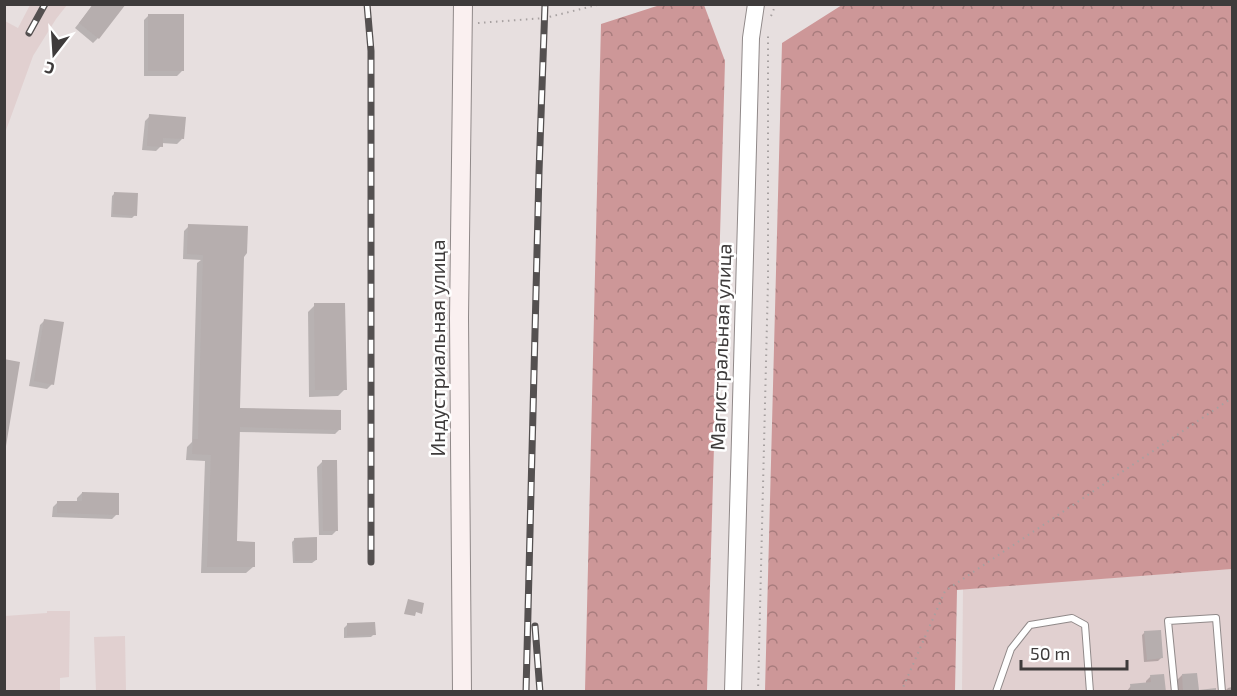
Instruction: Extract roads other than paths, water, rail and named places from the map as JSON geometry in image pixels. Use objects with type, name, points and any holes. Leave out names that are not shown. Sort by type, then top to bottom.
[{"type":"main road","name":"Индустриальная улица","points":[[462,692],[459,318],[463,4]]},
{"type":"street","name":"Магистральная улица","points":[[733,692],[751,38],[756,4]]},
{"type":"lane","points":[[996,692],[1011,649],[1030,624],[1072,618],[1085,625],[1090,692]]},
{"type":"lane","points":[[1174,692],[1168,621],[1216,618],[1222,692]]},
{"type":"railway","points":[[29,33],[45,4]]},
{"type":"railway","points":[[367,4],[371,51],[371,562]]},
{"type":"railway","points":[[526,692],[545,4]]},
{"type":"railway","points":[[535,626],[540,692]]}]
